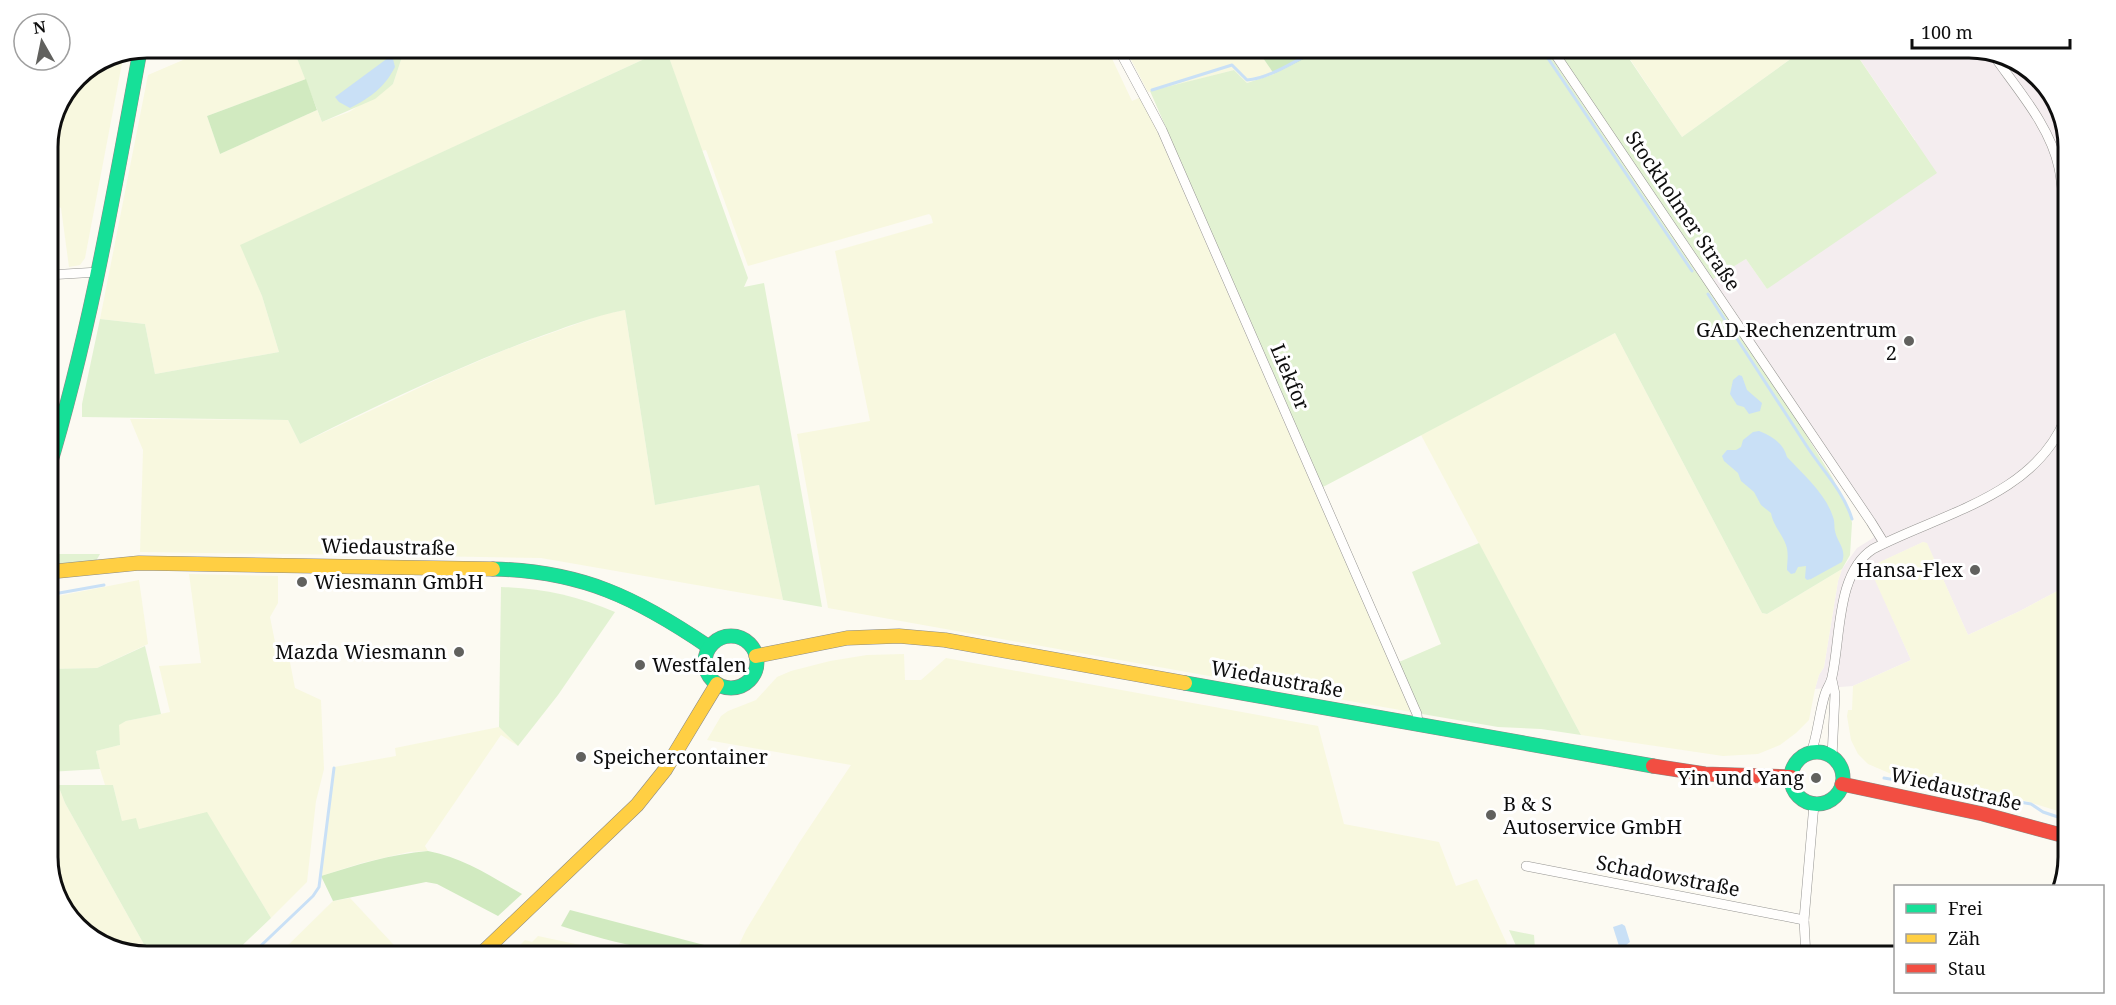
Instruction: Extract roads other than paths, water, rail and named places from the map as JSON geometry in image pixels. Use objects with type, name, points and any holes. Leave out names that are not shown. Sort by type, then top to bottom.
[{"type":"main road","points":[[59,434],[72,390],[99,272],[139,59]]},
{"type":"main road","name":"Wiedaustraße","points":[[59,571],[139,563],[525,570],[566,576],[597,585],[652,610],[709,647]]},
{"type":"main road","points":[[736,636],[750,644],[756,656],[756,668],[747,682],[732,688],[717,684],[711,679],[705,664],[709,647],[720,638],[736,636]]},
{"type":"main road","name":"Wiedaustraße","points":[[756,656],[847,638],[899,636],[945,640],[1705,774],[1791,777]]},
{"type":"main road","points":[[490,946],[637,805],[665,770],[717,684]]},
{"type":"main road","points":[[1820,752],[1832,757],[1840,766],[1842,784],[1835,797],[1822,804],[1806,802],[1795,792],[1791,777],[1797,761],[1811,753],[1820,752]]},
{"type":"main road","name":"Wiedaustraße","points":[[1842,784],[1983,814],[2058,834]]},
{"type":"street","name":"Liekfor","points":[[1123,58],[1162,130],[1417,714],[1418,724]]},
{"type":"street","name":"Stockholmer Straße","points":[[1558,58],[1884,543]]},
{"type":"street","points":[[2000,64],[2033,112],[2053,149],[2057,162]]},
{"type":"street","points":[[59,274],[99,272]]},
{"type":"street","points":[[1811,753],[1825,694],[1832,680],[1846,590],[1851,573],[1865,554],[1884,543],[1997,492],[2021,477],[2036,464],[2057,433]]},
{"type":"street","points":[[1832,680],[1835,694],[1832,757]]},
{"type":"street","points":[[1805,946],[1804,920],[1814,804]]},
{"type":"street","name":"Schadowstraße","points":[[1526,866],[1804,920]]},
{"type":"water","points":[[388,58],[393,58],[395,67],[386,81],[364,100],[350,108],[335,97]]},
{"type":"water","points":[[1739,375],[1742,376],[1747,390],[1762,403],[1760,411],[1749,414],[1744,407],[1737,405],[1730,394],[1733,380]]},
{"type":"water","points":[[1759,431],[1780,444],[1787,457],[1820,492],[1833,517],[1836,535],[1843,553],[1842,562],[1811,579],[1805,578],[1806,566],[1798,567],[1795,573],[1791,574],[1787,570],[1786,545],[1771,513],[1761,505],[1754,492],[1741,481],[1738,473],[1724,461],[1722,456],[1727,450],[1736,450],[1741,447],[1743,440],[1753,432]]},
{"type":"water","points":[[1622,924],[1625,926],[1630,942],[1625,946],[1619,946],[1613,927]]},
{"type":"waterway","points":[[1152,90],[1232,65],[1247,80],[1256,79],[1301,58]]},
{"type":"waterway","points":[[1548,58],[1692,271]]},
{"type":"waterway","points":[[1708,294],[1806,445],[1838,489],[1852,519]]},
{"type":"waterway","points":[[59,593],[104,585]]},
{"type":"waterway","points":[[261,946],[313,896],[319,887],[334,768]]},
{"type":"waterway","points":[[1884,778],[2031,804],[2043,812],[2058,817]]},
{"type":"place","name":"GAD-Rechenzentrum 2","points":[[1909,341]]},
{"type":"place","name":"Hansa-Flex","points":[[1975,570]]},
{"type":"place","name":"Wiesmann GmbH","points":[[302,582]]},
{"type":"place","name":"Mazda Wiesmann","points":[[459,652]]},
{"type":"place","name":"Westfalen","points":[[640,665]]},
{"type":"place","name":"Speichercontainer","points":[[581,757]]},
{"type":"place","name":"Yin und Yang","points":[[1816,778]]},
{"type":"place","name":"B & S Autoservice GmbH","points":[[1491,815]]}]
